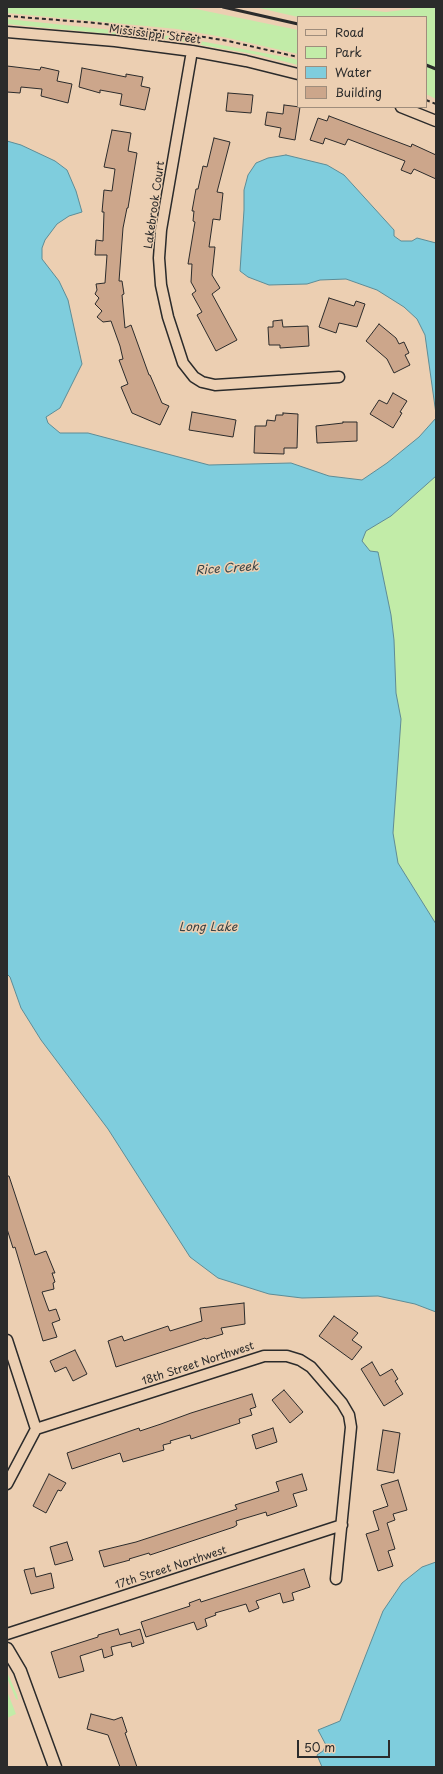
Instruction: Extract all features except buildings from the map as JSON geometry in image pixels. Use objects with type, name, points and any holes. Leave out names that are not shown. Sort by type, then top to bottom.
[{"type":"street","name":"Mississippi Street","points":[[7,32],[116,41],[192,51],[246,60],[297,74]]},
{"type":"street","name":"Lakebrook Court","points":[[192,51],[161,230],[159,258],[161,285],[168,317],[183,363],[194,377],[202,382],[215,385],[339,377]]},
{"type":"street","points":[[404,108],[436,121]]},
{"type":"street","points":[[7,1340],[36,1429],[7,1484]]},
{"type":"street","name":"18th Street Northwest","points":[[36,1429],[264,1356],[287,1356],[300,1360],[311,1367],[342,1403],[349,1415],[351,1427],[336,1579]]},
{"type":"street","name":"17th Street Northwest","points":[[7,1634],[342,1526]]},
{"type":"street","points":[[7,1649],[20,1671],[55,1767]]},
{"type":"path","points":[[7,16],[96,23],[186,34],[236,43],[297,57]]},
{"type":"green space","points":[[7,7],[179,7],[196,9],[297,30],[297,54],[228,38],[177,29],[7,13]]},
{"type":"green space","points":[[255,7],[333,7],[386,12],[411,9],[412,7],[436,7],[436,99],[427,94],[427,16],[297,17]]},
{"type":"green space","points":[[7,19],[179,37],[290,58],[297,60],[297,65],[259,55],[173,40],[7,24]]},
{"type":"green space","points":[[436,476],[436,924],[398,863],[393,833],[401,719],[396,693],[394,640],[391,615],[378,553],[370,551],[362,541],[366,531],[391,516]]},
{"type":"green space","points":[[7,1672],[18,1700],[16,1699],[7,1678]]},
{"type":"green space","points":[[7,1691],[16,1714],[7,1718]]},
{"type":"water","name":"Long Lake","points":[[7,141],[21,145],[55,161],[67,170],[76,191],[82,212],[69,216],[57,224],[45,240],[42,248],[42,259],[59,281],[68,300],[82,364],[60,408],[46,417],[48,423],[60,433],[88,433],[209,465],[291,463],[329,476],[362,480],[387,463],[419,437],[436,418],[436,476],[391,516],[366,531],[362,541],[370,551],[378,552],[391,615],[394,640],[396,693],[401,719],[393,833],[398,863],[436,924],[436,1312],[415,1304],[378,1296],[302,1298],[269,1294],[218,1278],[190,1257],[108,1129],[41,1040],[21,1008],[10,977],[7,974]]},
{"type":"water","points":[[286,155],[327,165],[344,175],[394,230],[394,236],[401,241],[412,241],[417,238],[436,243],[436,414],[425,335],[417,319],[404,307],[377,290],[346,279],[320,280],[307,284],[269,285],[248,277],[240,271],[244,190],[248,175],[256,163],[268,158]]},
{"type":"water","points":[[436,1562],[436,1767],[322,1767],[317,1755],[323,1751],[326,1745],[318,1730],[340,1721],[383,1611],[402,1583],[422,1567]]},
{"type":"railway","points":[[223,7],[297,24]]},
{"type":"railway","points":[[427,65],[436,69]]},
{"type":"water label","name":"Rice Creek","points":[[227,569]]}]
